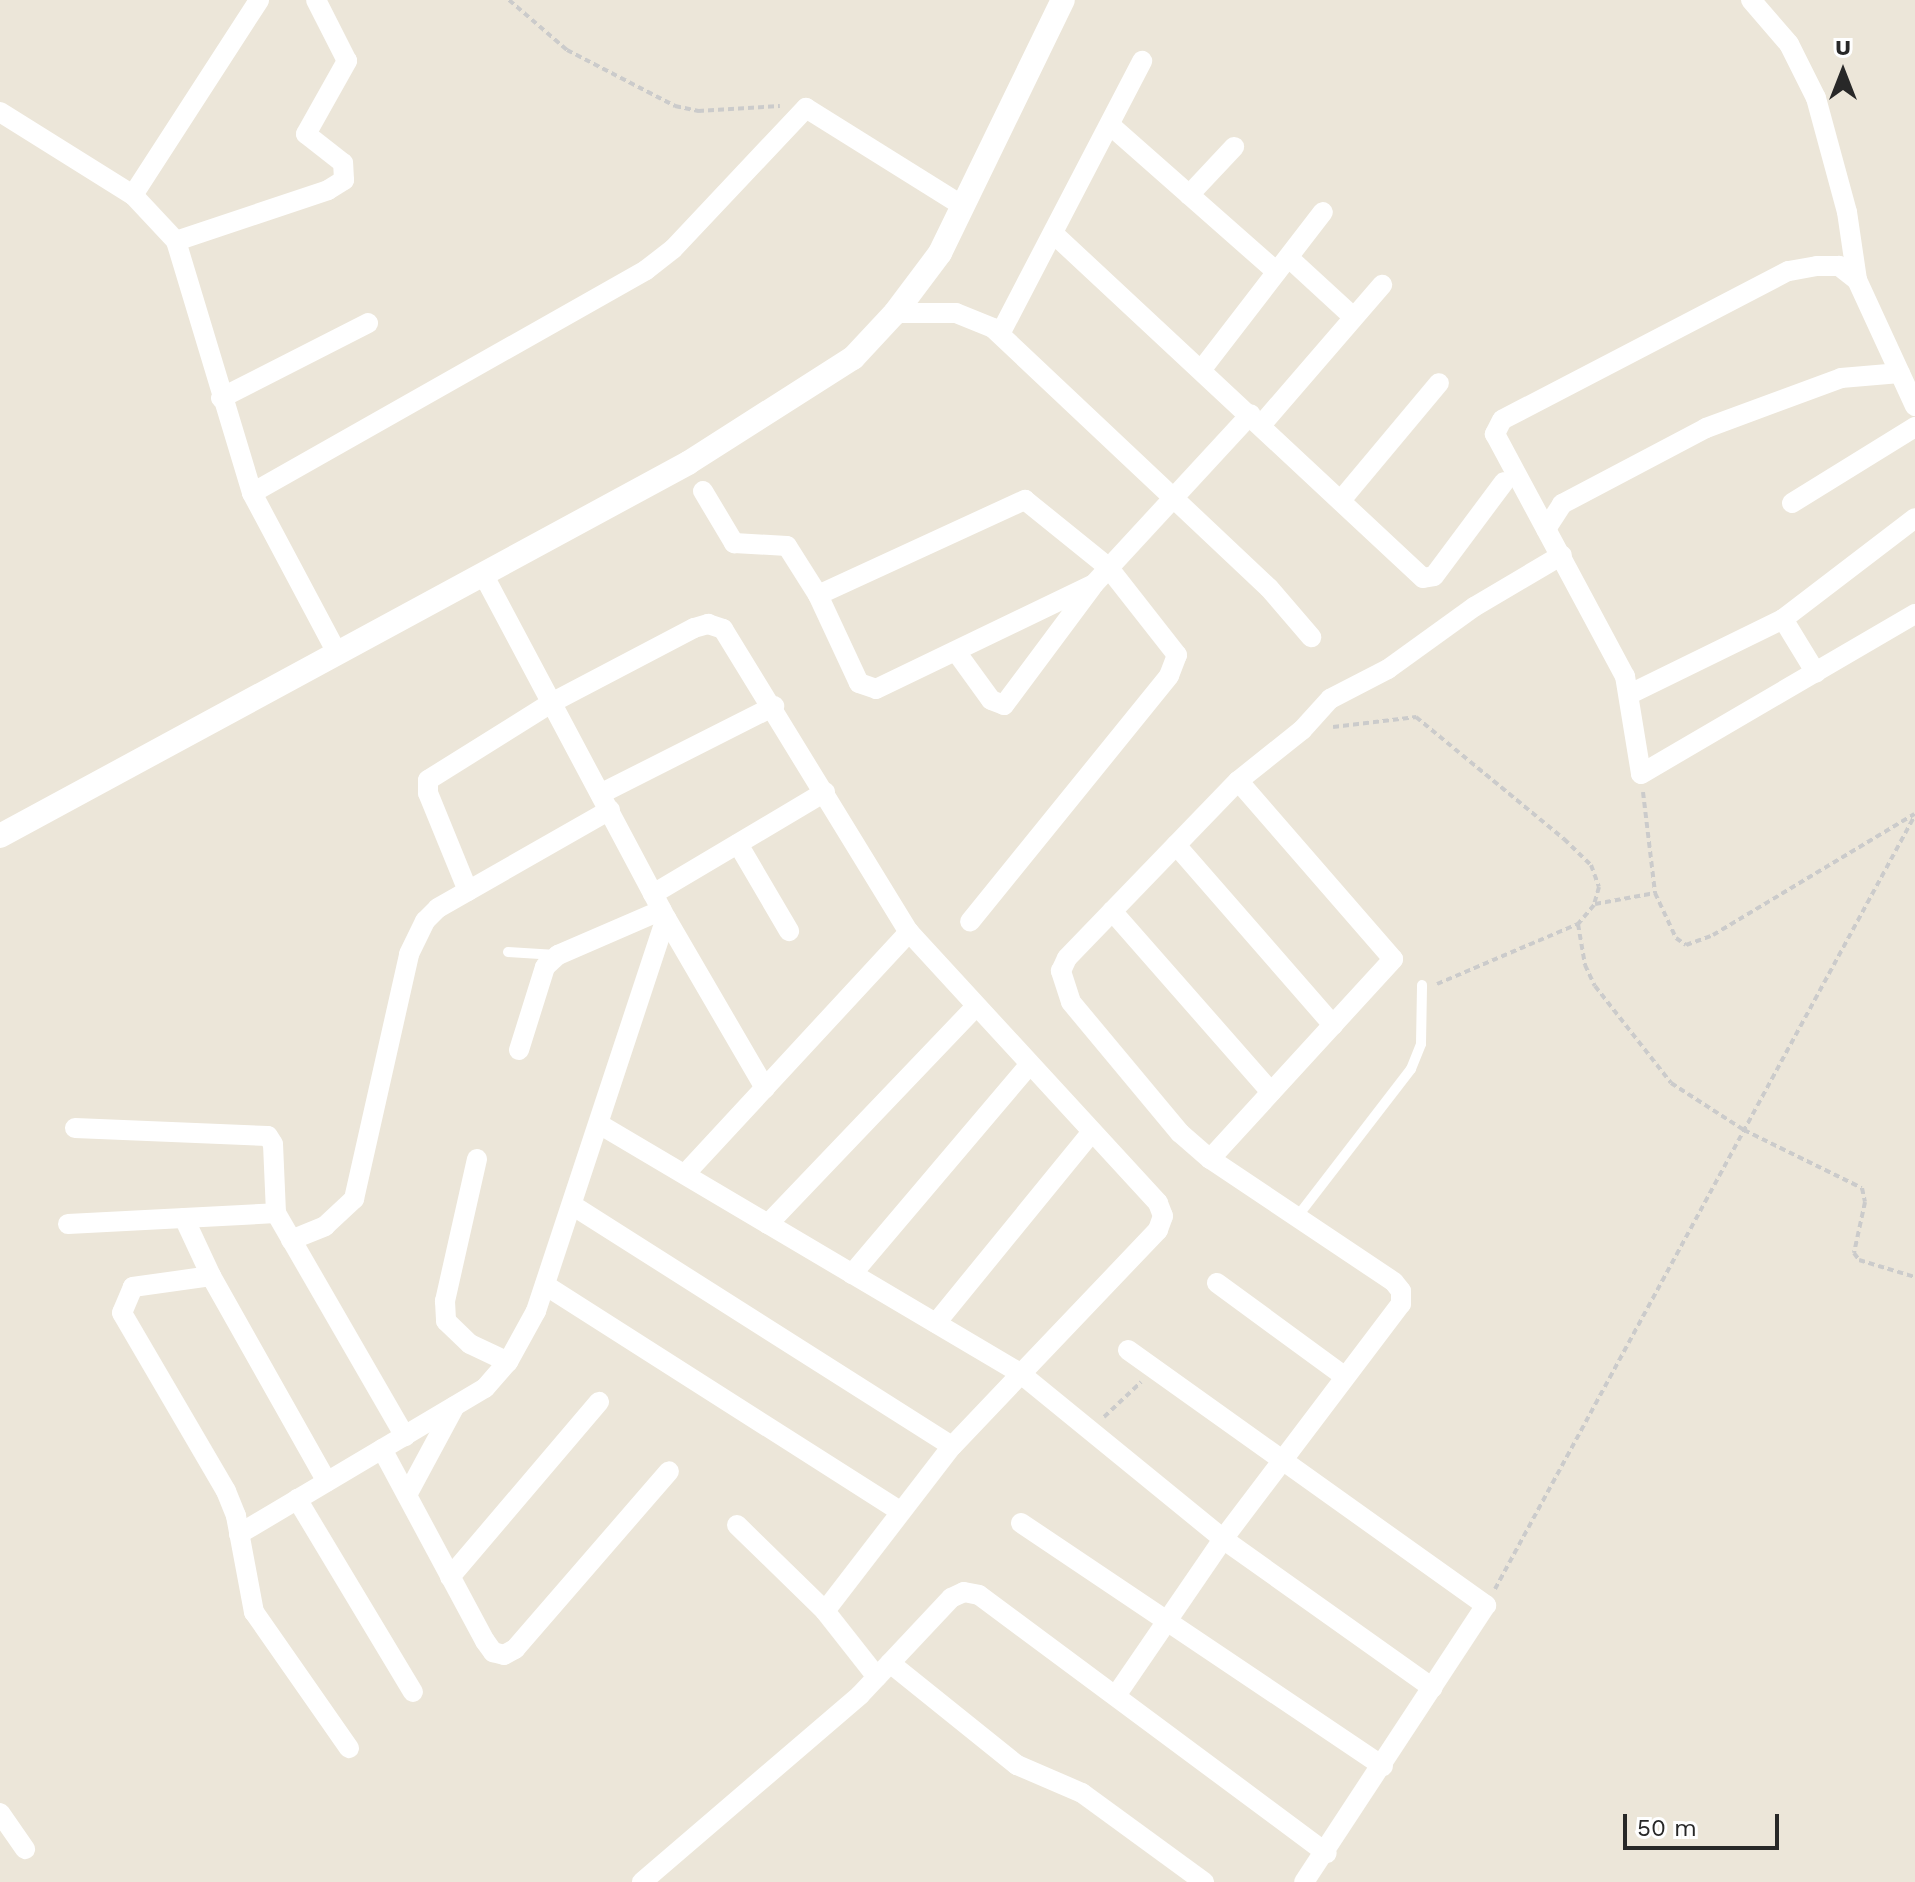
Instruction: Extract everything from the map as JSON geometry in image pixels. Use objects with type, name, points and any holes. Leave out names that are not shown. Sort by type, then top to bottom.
[{"type":"street","points":[[133,195],[259,0]]},
{"type":"street","points":[[176,241],[328,190],[344,180],[343,163],[306,134],[347,61],[316,0]]},
{"type":"street","points":[[0,836],[336,651],[688,463],[833,372],[895,313],[940,253],[1063,0]]},
{"type":"street","points":[[1751,0],[1789,44],[1816,98],[1847,212],[1857,280],[1915,406]]},
{"type":"street","points":[[1000,334],[1055,235],[1142,61]]},
{"type":"street","points":[[252,493],[646,270],[673,249],[806,108],[963,206]]},
{"type":"street","points":[[0,112],[133,195],[176,241],[252,493],[336,651]]},
{"type":"street","points":[[1110,125],[1189,195],[1352,316]]},
{"type":"street","points":[[1189,195],[1234,147]]},
{"type":"street","points":[[1202,369],[1323,212]]},
{"type":"street","points":[[1055,235],[1429,579],[1504,482]]},
{"type":"street","points":[[1857,280],[1839,266],[1788,271],[1502,420],[1495,434],[1501,451],[1562,555],[1630,694],[1641,774],[1915,614]]},
{"type":"street","points":[[957,653],[991,700],[1004,705],[1108,567],[1172,498],[1256,419],[1382,285]]},
{"type":"street","points":[[895,313],[956,313],[1000,334],[1269,588],[1311,637]]},
{"type":"street","points":[[221,398],[368,323]]},
{"type":"street","points":[[1546,529],[1562,504],[1706,428],[1841,378],[1900,373]]},
{"type":"street","points":[[1342,499],[1439,383]]},
{"type":"street","points":[[1792,503],[1915,427]]},
{"type":"street","points":[[703,491],[727,537],[742,545],[787,546],[818,595],[854,672],[868,689],[957,653],[1094,584]]},
{"type":"street","points":[[818,595],[1025,500],[1108,567],[1177,655],[1175,665],[970,922]]},
{"type":"street","points":[[1630,694],[1783,619],[1915,518]]},
{"type":"street","points":[[1117,1694],[1168,1624],[1223,1539],[1401,1304],[1401,1291],[1394,1282],[1210,1159],[1180,1133],[1062,986],[1067,958],[1238,781],[1302,730],[1344,690],[1388,669],[1485,600],[1562,555]]},
{"type":"street","points":[[483,574],[660,907],[765,1088]]},
{"type":"street","points":[[1783,619],[1816,673]]},
{"type":"street","points":[[468,891],[426,783],[553,702],[708,624],[723,629],[735,641],[909,932],[1158,1203],[1163,1216],[1158,1230],[952,1446],[825,1611]]},
{"type":"street","points":[[291,1240],[325,1226],[354,1199],[417,933],[438,908],[606,802],[774,706]]},
{"type":"street","points":[[1210,1159],[1393,959],[1238,781]]},
{"type":"street","points":[[519,1050],[536,985],[558,955],[660,907],[738,844],[825,792]]},
{"type":"street","points":[[738,844],[789,931]]},
{"type":"street","points":[[1176,845],[1333,1025]]},
{"type":"street","points":[[239,1534],[485,1388],[508,1362],[545,1285],[572,1205],[599,1124],[660,907]]},
{"type":"street","points":[[1112,911],[1271,1092]]},
{"type":"street","points":[[685,1174],[909,932]]},
{"type":"street","points":[[768,1224],[976,1006]]},
{"type":"street","points":[[852,1274],[1030,1064]]},
{"type":"street","points":[[599,1124],[1021,1374],[1088,1433],[1223,1539],[1433,1688]]},
{"type":"street","points":[[75,1128],[268,1136],[273,1144],[276,1213],[405,1436]]},
{"type":"street","points":[[936,1323],[1092,1132]]},
{"type":"street","points":[[477,1159],[445,1301],[446,1321],[470,1344],[508,1362]]},
{"type":"street","points":[[572,1205],[952,1446]]},
{"type":"street","points":[[68,1224],[276,1213]]},
{"type":"street","points":[[184,1218],[211,1276],[327,1482]]},
{"type":"street","points":[[211,1276],[133,1287],[122,1313],[226,1491],[239,1534],[254,1612],[349,1748]]},
{"type":"street","points":[[1217,1283],[1344,1376]]},
{"type":"street","points":[[545,1285],[901,1512]]},
{"type":"street","points":[[1128,1350],[1486,1605],[1327,1853],[1304,1882]]},
{"type":"street","points":[[450,1577],[599,1402]]},
{"type":"street","points":[[407,1495],[455,1406]]},
{"type":"street","points":[[382,1449],[493,1652],[504,1655],[515,1649],[669,1471]]},
{"type":"street","points":[[297,1499],[413,1692]]},
{"type":"street","points":[[1021,1523],[1383,1766]]},
{"type":"street","points":[[737,1525],[884,1670],[1017,1765],[1082,1793],[1204,1882]]},
{"type":"street","points":[[642,1882],[884,1670],[951,1598],[964,1592],[979,1595],[1117,1694],[1327,1853]]},
{"type":"street","points":[[0,1813],[25,1849]]},
{"type":"lane","points":[[508,952],[558,955]]},
{"type":"lane","points":[[1297,1217],[1411,1069],[1421,1044],[1422,985]]},
{"type":"path","points":[[509,0],[567,50],[675,106],[698,111],[806,108]]},
{"type":"path","points":[[1302,730],[1416,717],[1591,865],[1599,887],[1594,905],[1578,924],[1442,984],[1422,985]]},
{"type":"path","points":[[1641,774],[1655,893],[1676,938],[1694,944],[1915,814]]},
{"type":"path","points":[[1486,1605],[1915,814]]},
{"type":"path","points":[[1594,905],[1655,893]]},
{"type":"path","points":[[1578,924],[1585,965],[1595,986],[1671,1083],[1744,1130],[1862,1188],[1865,1202],[1854,1253],[1859,1260],[1915,1277]]},
{"type":"path","points":[[1088,1433],[1156,1370]]}]
